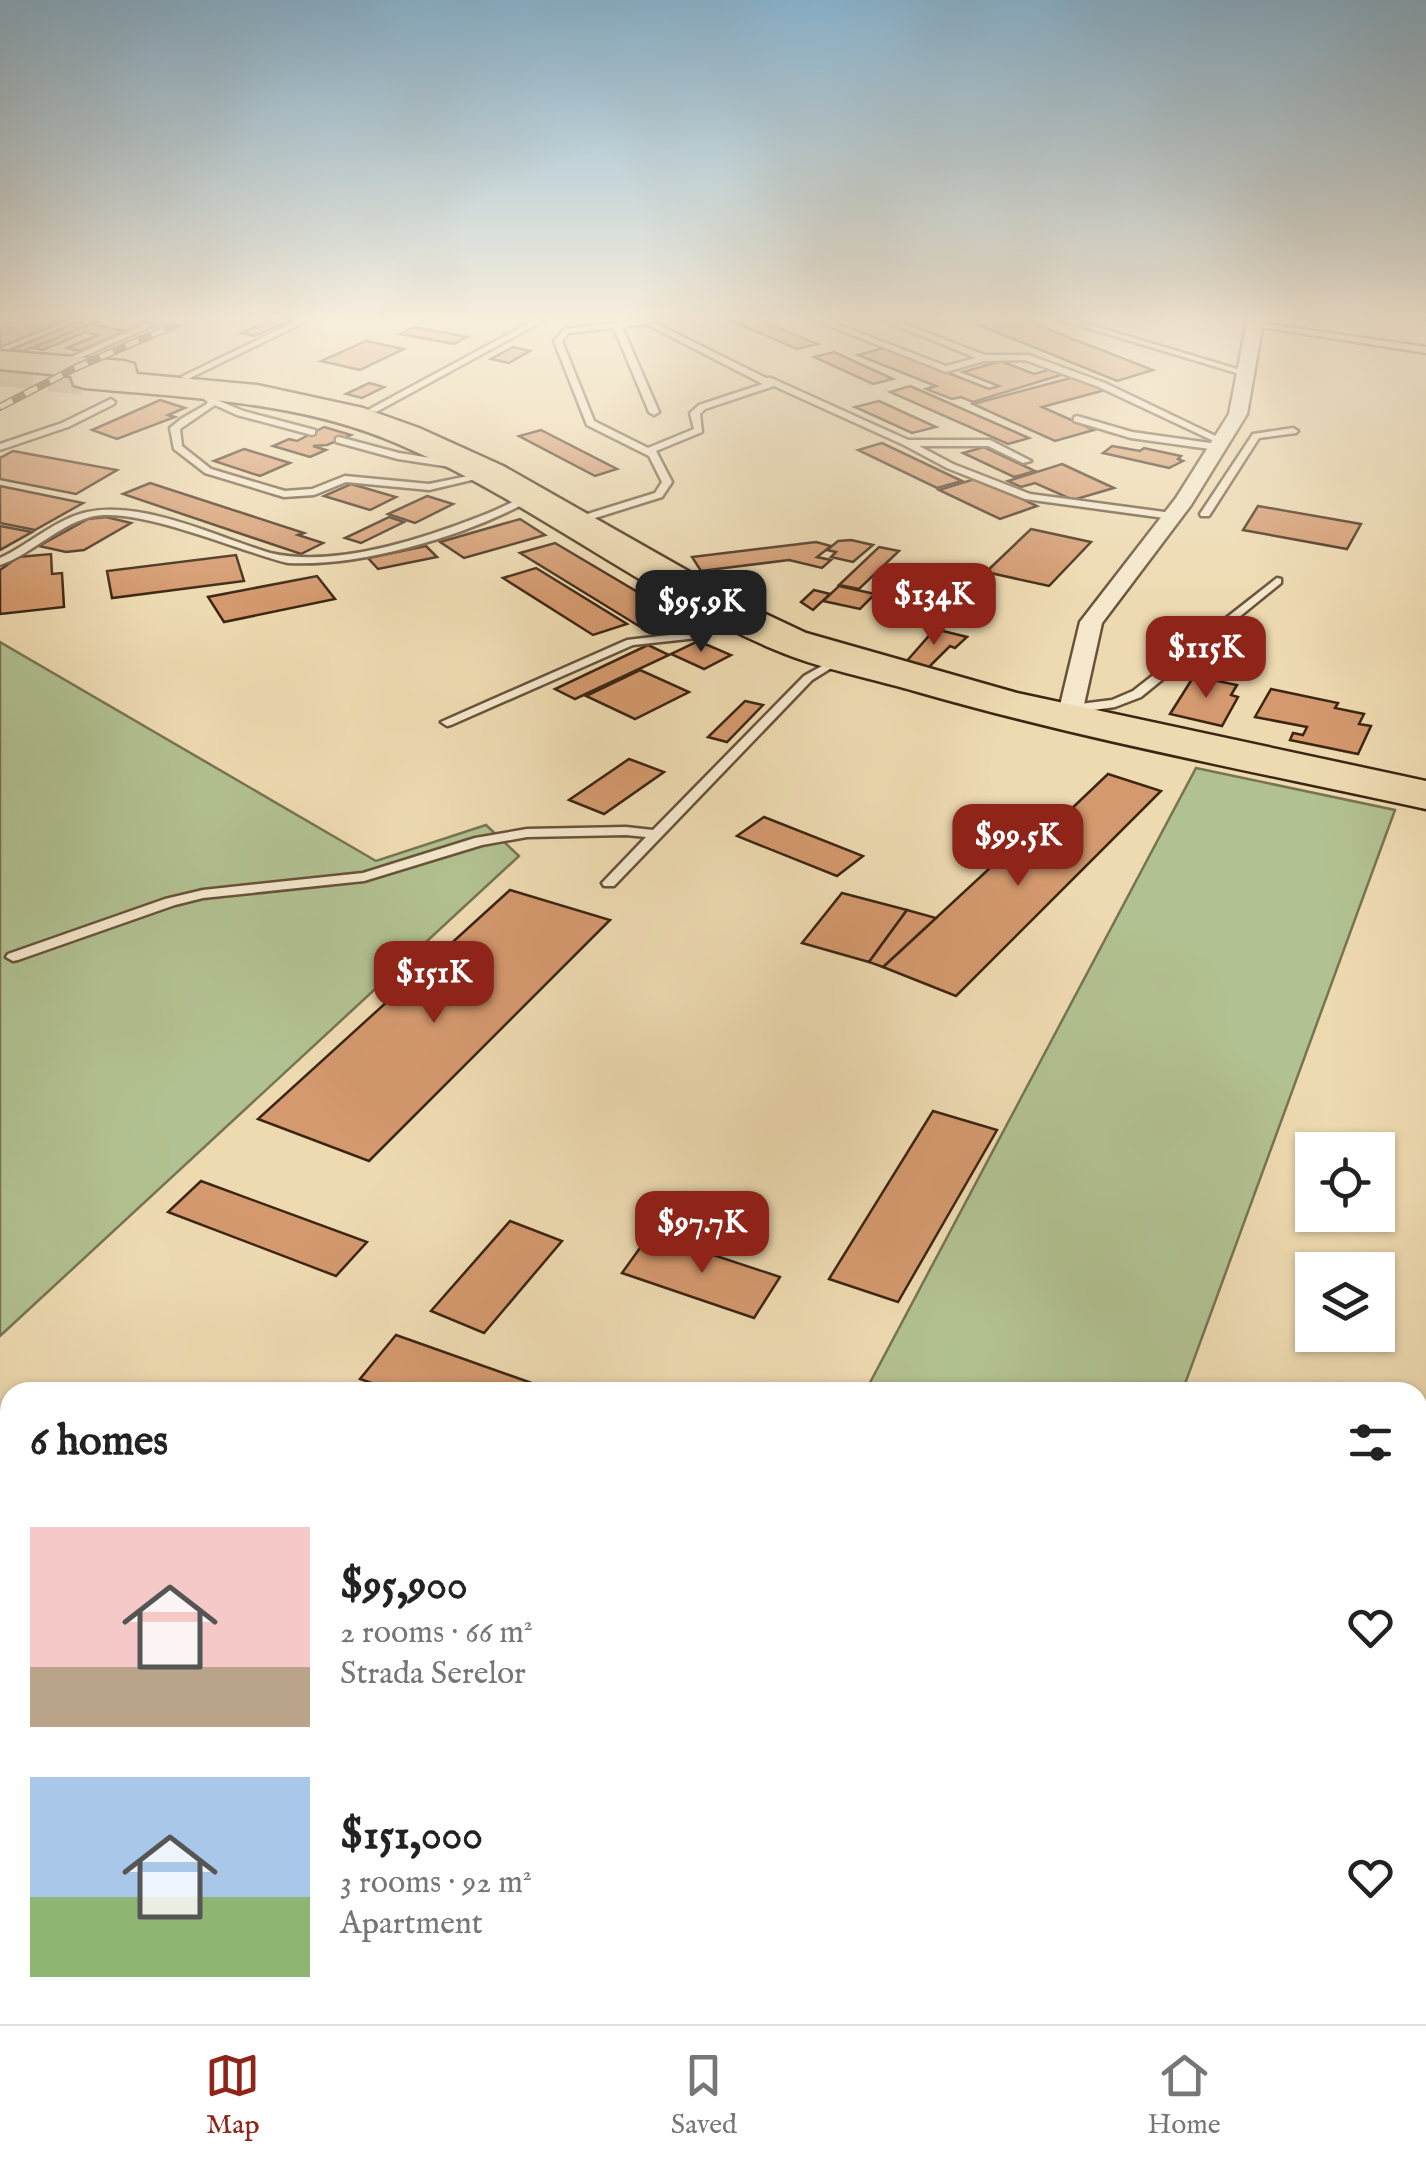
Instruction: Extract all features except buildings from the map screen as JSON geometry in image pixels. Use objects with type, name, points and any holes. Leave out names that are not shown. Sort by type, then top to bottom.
[{"type":"highway","points":[[275,410],[343,425],[478,470]]},
{"type":"highway","points":[[332,410],[407,434],[478,470],[829,665],[904,690],[1064,730],[1426,810]]},
{"type":"highway","points":[[374,410],[424,429],[478,470]]},
{"type":"highway","points":[[791,642],[953,690],[1426,794]]},
{"type":"street","points":[[1071,714],[1091,622],[1172,516],[1238,410]]},
{"type":"lane","points":[[0,447],[65,425],[73,410]]},
{"type":"lane","points":[[206,410],[175,428],[178,448],[208,471],[273,492],[306,494],[350,479],[429,487],[478,470]]},
{"type":"lane","points":[[246,410],[312,432]]},
{"type":"lane","points":[[572,522],[666,490],[664,472],[652,454],[590,423],[585,410]]},
{"type":"lane","points":[[652,454],[657,445],[699,430],[697,410]]},
{"type":"lane","points":[[835,410],[950,466],[1028,496],[1172,516]]},
{"type":"lane","points":[[1148,410],[1241,459]]},
{"type":"lane","points":[[1077,419],[1132,434],[1217,448]]},
{"type":"lane","points":[[1205,514],[1256,436],[1292,431]]},
{"type":"lane","points":[[339,440],[398,456],[478,470]]},
{"type":"lane","points":[[907,443],[990,443],[1026,461]]},
{"type":"lane","points":[[0,562],[79,517],[101,512],[128,515],[287,560],[316,562],[486,518],[530,497]]},
{"type":"lane","points":[[1071,714],[1137,694],[1277,580]]},
{"type":"lane","points":[[447,722],[631,642],[697,635],[741,618]]},
{"type":"lane","points":[[610,883],[808,678],[829,665]]},
{"type":"lane","points":[[13,957],[203,894],[364,877],[480,842],[527,833],[655,834]]},
{"type":"lane","points":[[0,1654],[0,1665]]},
{"type":"green space","points":[[0,642],[376,861],[486,825],[519,856],[0,1336]]},
{"type":"green space","points":[[1196,768],[1395,810],[1186,1382],[870,1382]]}]
